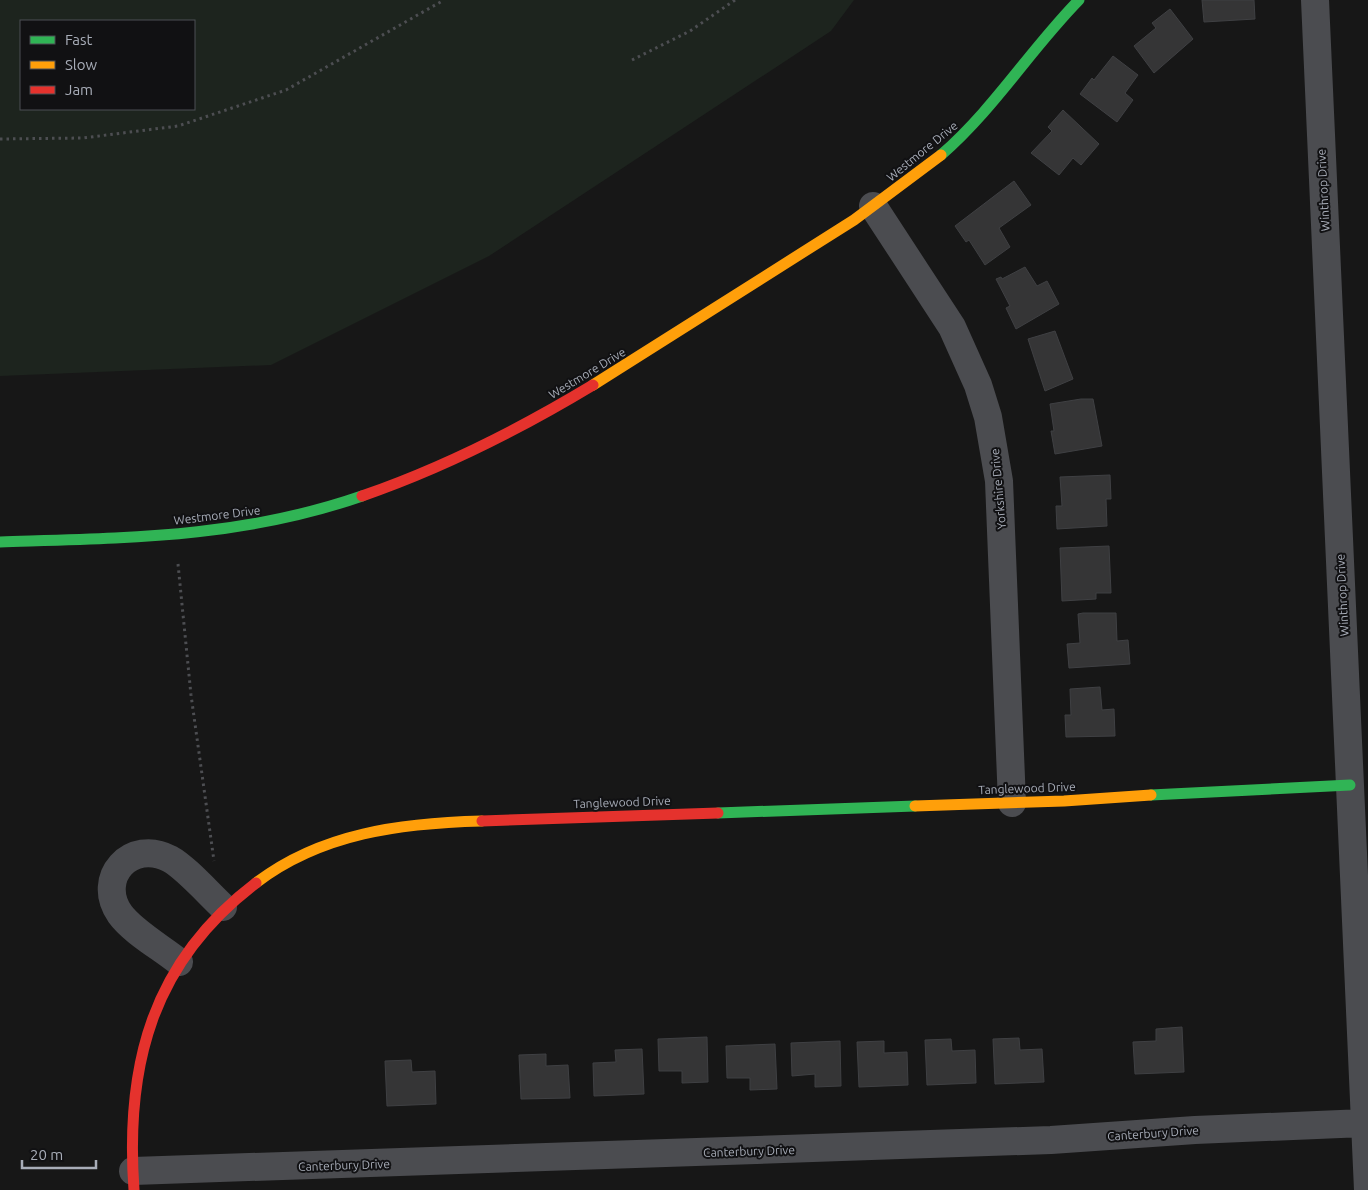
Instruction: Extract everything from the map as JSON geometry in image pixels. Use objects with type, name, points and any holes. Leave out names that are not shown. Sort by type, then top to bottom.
[{"type":"street","name":"Westmore Drive","points":[[0,542],[126,538],[204,532],[268,523],[380,491],[499,439],[570,401],[913,179],[987,112],[1079,0]]},
{"type":"street","name":"Winthrop Drive","points":[[1315,0],[1368,1190]]},
{"type":"street","name":"Yorkshire Drive","points":[[873,206],[952,327],[978,385],[988,417],[999,481],[1012,803]]},
{"type":"street","name":"Tanglewood Drive","points":[[133,1180],[132,1102],[141,1054],[154,1012],[179,962],[200,933],[224,907],[264,875],[303,854],[355,835],[397,826],[442,822],[1012,803],[1350,785]]},
{"type":"street","points":[[179,962],[127,922],[120,914],[112,891],[113,879],[119,867],[126,859],[138,854],[160,854],[172,859],[224,907]]},
{"type":"street","name":"Canterbury Drive","points":[[133,1180],[1051,1140],[1195,1130],[1364,1123]]},
{"type":"path","points":[[0,139],[83,138],[178,126],[286,90],[444,0]]},
{"type":"path","points":[[632,60],[690,31],[734,0]]},
{"type":"path","points":[[178,564],[191,695],[213,862]]},
{"type":"shaded area","points":[[0,0],[854,0],[831,31],[489,256],[271,365],[0,376]]},
{"type":"building","points":[[1202,0],[1254,0],[1255,19],[1204,22]]},
{"type":"building","points":[[1170,9],[1193,39],[1154,73],[1134,46],[1156,28],[1152,23]]},
{"type":"building","points":[[1113,56],[1138,75],[1125,93],[1133,100],[1117,122],[1080,94]]},
{"type":"building","points":[[1063,110],[1099,144],[1081,165],[1073,158],[1059,175],[1031,153],[1052,131],[1048,127]]},
{"type":"building","points":[[1014,181],[1031,205],[999,228],[1010,247],[985,265],[969,240],[966,242],[955,226]]},
{"type":"building","points":[[1025,267],[1037,286],[1047,281],[1059,304],[1016,329],[1006,308],[1010,306],[996,279],[1001,277],[1002,279]]},
{"type":"building","points":[[1055,331],[1073,379],[1045,391],[1028,339]]},
{"type":"building","points":[[1093,399],[1102,446],[1055,454],[1051,431],[1054,431],[1050,404]]},
{"type":"building","points":[[1110,475],[1111,499],[1106,499],[1107,526],[1057,529],[1056,506],[1062,506],[1060,477]]},
{"type":"building","points":[[1109,546],[1111,593],[1096,593],[1096,599],[1062,601],[1060,548]]},
{"type":"building","points":[[1116,613],[1117,641],[1128,640],[1130,664],[1069,668],[1067,644],[1080,643],[1078,614]]},
{"type":"building","points":[[1100,687],[1102,710],[1114,709],[1115,736],[1066,737],[1065,715],[1071,715],[1070,689]]},
{"type":"building","points":[[1182,1027],[1184,1072],[1135,1074],[1133,1042],[1156,1041],[1156,1029]]},
{"type":"building","points":[[707,1037],[708,1082],[682,1083],[682,1071],[659,1071],[658,1039]]},
{"type":"building","points":[[1019,1038],[1020,1050],[1042,1049],[1044,1082],[995,1084],[993,1039]]},
{"type":"building","points":[[951,1039],[952,1051],[975,1050],[976,1083],[927,1085],[925,1040]]},
{"type":"building","points":[[840,1041],[841,1086],[815,1087],[815,1074],[792,1076],[791,1043]]},
{"type":"building","points":[[884,1041],[884,1053],[907,1052],[908,1085],[859,1087],[857,1042]]},
{"type":"building","points":[[775,1044],[777,1089],[750,1090],[750,1078],[727,1078],[726,1046]]},
{"type":"building","points":[[642,1049],[644,1094],[594,1096],[593,1063],[616,1062],[615,1050]]},
{"type":"building","points":[[546,1054],[546,1066],[568,1065],[570,1098],[521,1099],[519,1055]]},
{"type":"building","points":[[411,1060],[412,1072],[435,1071],[436,1104],[387,1106],[385,1061]]},
{"type":"traffic: fast","points":[[941,155],[995,99],[1079,0]]},
{"type":"traffic: fast","points":[[0,542],[138,537],[228,528],[317,510],[362,496]]},
{"type":"traffic: fast","points":[[1151,795],[1350,785]]},
{"type":"traffic: fast","points":[[718,813],[915,806]]},
{"type":"traffic: slow","points":[[593,385],[854,220],[941,155]]},
{"type":"traffic: slow","points":[[915,806],[1064,801],[1151,795]]},
{"type":"traffic: slow","points":[[256,883],[281,866],[307,852],[363,834],[422,824],[482,821]]},
{"type":"traffic: jam","points":[[362,496],[451,460],[538,417],[593,385]]},
{"type":"traffic: jam","points":[[482,821],[718,813]]},
{"type":"traffic: jam","points":[[134,1190],[132,1144],[135,1100],[141,1059],[153,1019],[169,982],[192,947],[221,914],[256,883]]}]
